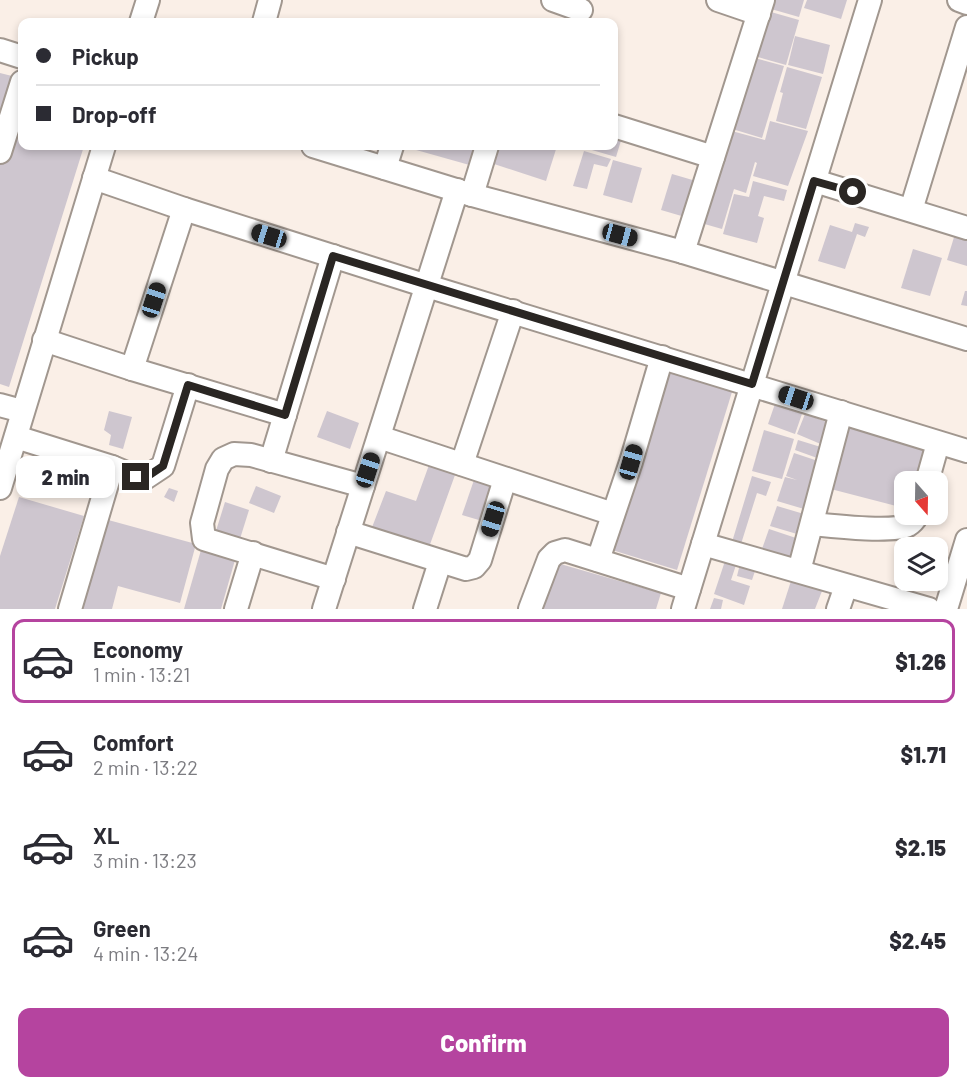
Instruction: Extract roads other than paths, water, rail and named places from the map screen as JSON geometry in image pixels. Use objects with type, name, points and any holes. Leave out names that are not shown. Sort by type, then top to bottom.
[{"type":"street","points":[[142,18],[148,0]]},
{"type":"street","points":[[553,0],[581,11]]},
{"type":"street","points":[[683,252],[761,7],[718,0]]},
{"type":"street","points":[[530,609],[549,559],[555,553],[565,550],[598,560],[686,599],[870,0]]},
{"type":"street","points":[[959,0],[967,3]]},
{"type":"street","points":[[911,210],[964,51],[967,27]]},
{"type":"street","points":[[0,50],[18,56]]},
{"type":"street","points":[[0,152],[18,95]]},
{"type":"street","points":[[618,127],[713,157]]},
{"type":"street","points":[[0,488],[103,150]]},
{"type":"street","points":[[326,150],[465,192],[683,252],[967,339]]},
{"type":"street","points":[[385,168],[391,150]]},
{"type":"street","points":[[324,609],[427,285],[465,192],[485,150]]},
{"type":"street","points":[[94,178],[333,256],[967,451]]},
{"type":"street","points":[[814,181],[911,210],[965,221]]},
{"type":"street","points":[[132,369],[184,209]]},
{"type":"street","points":[[271,460],[333,256]]},
{"type":"street","points":[[462,464],[513,311]]},
{"type":"street","points":[[44,340],[285,415]]},
{"type":"street","points":[[598,560],[662,357]]},
{"type":"street","points":[[16,437],[145,478],[163,466],[188,385]]},
{"type":"street","points":[[0,405],[22,411]]},
{"type":"street","points":[[799,571],[841,412]]},
{"type":"street","points":[[378,437],[613,514]]},
{"type":"street","points":[[930,471],[938,443]]},
{"type":"street","points":[[334,579],[204,539],[202,523],[217,469],[223,459],[234,454],[251,455],[363,486]]},
{"type":"street","points":[[70,609],[112,467]]},
{"type":"street","points":[[348,532],[440,562],[466,569],[474,567],[480,560],[506,478]]},
{"type":"street","points":[[812,524],[858,528],[908,525]]},
{"type":"street","points":[[946,609],[967,540]]},
{"type":"street","points":[[703,544],[929,609]]},
{"type":"street","points":[[236,609],[253,553]]},
{"type":"street","points":[[425,609],[440,562]]},
{"type":"street","points":[[838,609],[846,585]]}]
